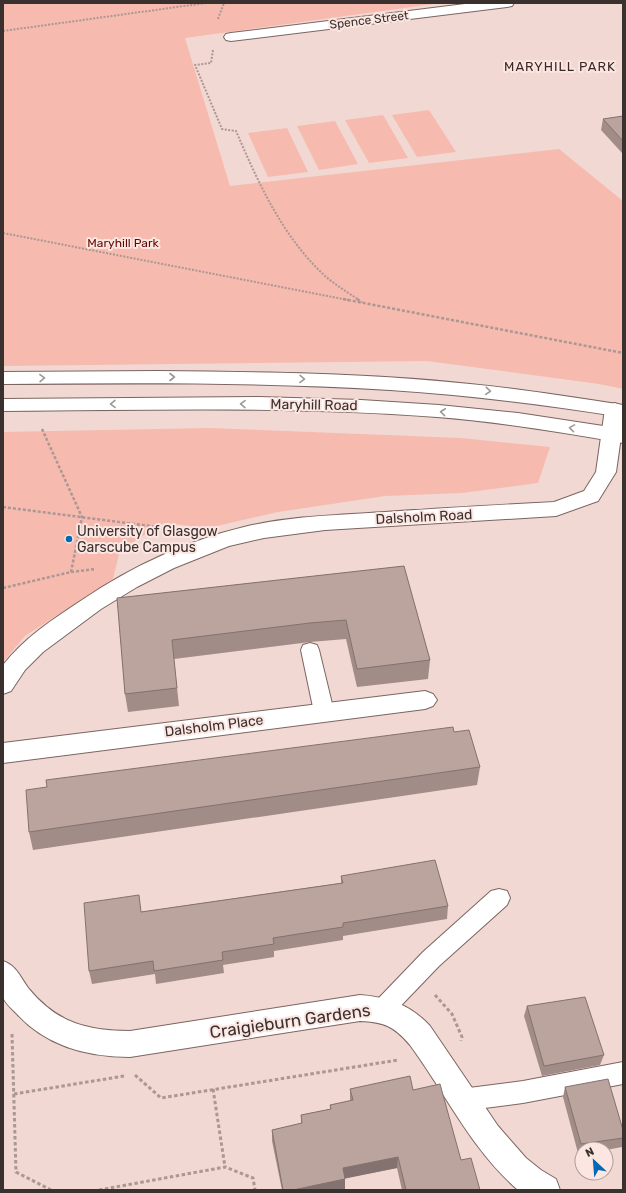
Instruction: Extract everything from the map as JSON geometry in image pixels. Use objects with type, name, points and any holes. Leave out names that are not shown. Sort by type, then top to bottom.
[{"type":"street","name":"Spence Street","points":[[231,37],[507,3]]},
{"type":"street","name":"Maryhill Road","points":[[3,378],[184,377],[321,380],[508,393],[619,410]]},
{"type":"street","name":"Maryhill Road","points":[[3,405],[179,403],[317,405],[414,409],[518,420],[617,435]]},
{"type":"street","name":"Dalsholm Road","points":[[3,685],[10,672],[24,656],[52,632],[100,598],[168,561],[224,540],[294,524],[556,509],[591,496],[606,472],[617,435],[619,410]]},
{"type":"street","name":"Dalsholm Place","points":[[3,753],[425,700]]},
{"type":"street","name":"Craigieburn Gardens","points":[[3,973],[13,991],[36,1016],[62,1033],[95,1042],[130,1044],[360,1008],[383,1009],[403,1019],[421,1037],[461,1100],[512,1164],[539,1189]]},
{"type":"lane","points":[[310,650],[324,712]]},
{"type":"lane","points":[[383,1009],[431,959],[499,898]]},
{"type":"lane","points":[[461,1100],[523,1092],[623,1073]]},
{"type":"path","points":[[3,31],[206,3]]},
{"type":"path","points":[[213,47],[211,62],[195,65],[222,129],[236,131],[259,185],[298,247],[324,275],[364,303]]},
{"type":"path","points":[[3,233],[623,353]]},
{"type":"path","points":[[43,405],[40,424],[43,433],[82,517],[71,572]]},
{"type":"path","points":[[3,507],[150,526],[176,533]]},
{"type":"path","points":[[3,588],[71,572],[101,569]]},
{"type":"path","points":[[14,1094],[134,1074],[161,1098],[433,1055],[454,1050],[460,1045],[462,1037],[452,1014],[445,1004],[436,996],[411,979]]},
{"type":"path","points":[[29,1009],[12,1026],[16,1172],[51,1190]]},
{"type":"path","points":[[213,1089],[225,1167]]},
{"type":"path","points":[[99,1190],[225,1167],[253,1178],[254,1190]]},
{"type":"green space","name":"Maryhill Park","points":[[3,3],[441,3],[185,38],[230,186],[559,149],[623,201],[623,389],[599,384],[427,361],[3,366]]},
{"type":"green space","points":[[429,110],[456,152],[417,157],[392,115]]},
{"type":"green space","points":[[383,115],[408,158],[369,163],[345,120]]},
{"type":"green space","points":[[335,121],[358,164],[319,170],[297,126]]},
{"type":"green space","points":[[287,128],[308,172],[268,177],[248,133]]},
{"type":"green space","name":"University of Glasgow Garscube Campus","points":[[209,428],[461,438],[550,447],[538,483],[462,493],[385,496],[278,512],[208,528],[164,523],[120,550],[113,579],[25,636],[3,662],[3,432]]},
{"type":"building","points":[[623,116],[623,141],[603,119]]},
{"type":"building","points":[[404,566],[430,660],[357,669],[346,620],[310,623],[172,640],[177,688],[125,694],[117,598]]},
{"type":"building","points":[[453,727],[454,732],[469,730],[480,767],[29,832],[26,790],[47,787],[46,780]]},
{"type":"building","points":[[435,860],[448,906],[343,923],[343,927],[273,938],[274,944],[222,952],[223,960],[154,971],[153,961],[89,971],[84,903],[139,895],[141,912],[343,883],[341,876]]},
{"type":"building","points":[[585,997],[604,1055],[544,1066],[527,1006]]},
{"type":"building","points":[[410,1076],[413,1090],[440,1084],[461,1160],[471,1158],[480,1190],[406,1190],[398,1157],[343,1168],[345,1179],[293,1190],[283,1190],[272,1130],[302,1123],[301,1115],[331,1109],[330,1105],[353,1100],[350,1089]]},
{"type":"building","points":[[608,1079],[623,1130],[623,1138],[602,1141],[580,1141],[565,1087]]},
{"type":"place","name":"University of Glasgow Garscube Campus","points":[[69,539]]},
{"type":"district","name":"MARYHILL PARK","points":[[560,66]]}]
